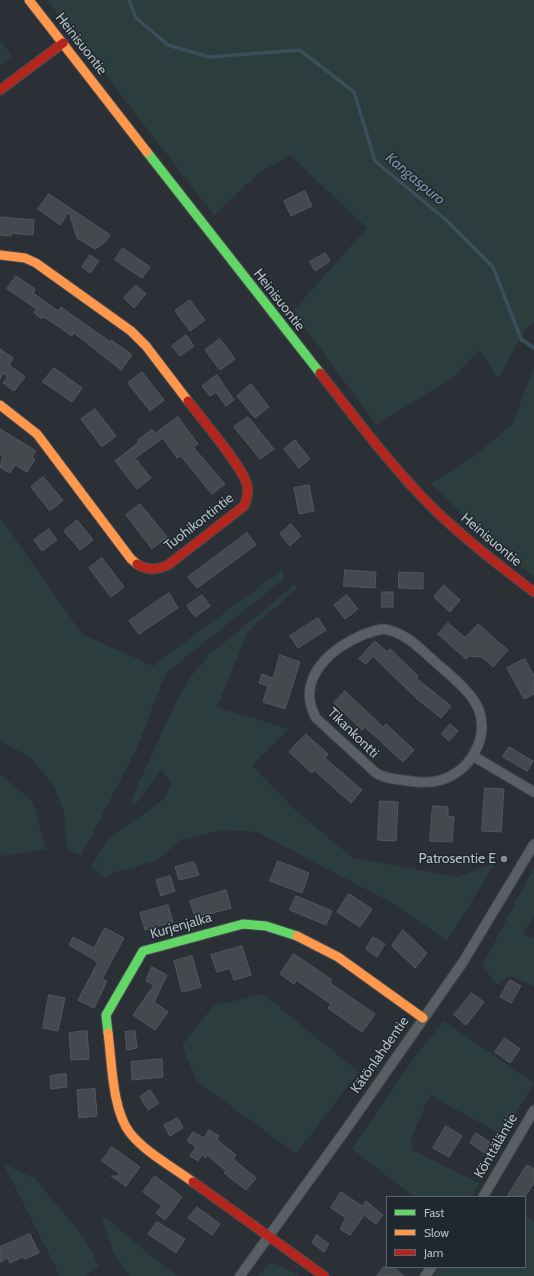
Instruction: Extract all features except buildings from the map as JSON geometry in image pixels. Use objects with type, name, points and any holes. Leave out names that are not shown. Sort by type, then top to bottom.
[{"type":"street","name":"Heinisuontie","points":[[29,0],[376,444],[435,510],[477,548],[534,592]]},
{"type":"street","points":[[0,90],[62,43]]},
{"type":"street","name":"Tuohikontintie","points":[[0,255],[25,258],[36,263],[131,331],[152,353],[242,473],[248,484],[249,495],[244,506],[168,565],[155,570],[143,568],[136,565],[131,559],[36,434],[0,405]]},
{"type":"street","name":"Tikankontti","points":[[389,629],[404,636],[466,691],[478,708],[481,718],[480,738],[473,756],[455,773],[438,781],[419,782],[382,777],[371,769],[316,718],[311,709],[310,694],[312,676],[316,669],[348,641],[368,632],[389,629]]},
{"type":"street","points":[[473,756],[534,792]]},
{"type":"street","name":"Kätönlahdentie","points":[[240,1276],[462,962],[534,844]]},
{"type":"street","name":"Kurjenjalka","points":[[269,1236],[148,1149],[130,1133],[120,1114],[115,1089],[106,1015],[143,951],[243,924],[262,924],[324,948],[423,1018]]},
{"type":"street","name":"Könttäläntie","points":[[484,1196],[534,1110]]},
{"type":"street","points":[[269,1236],[324,1276]]},
{"type":"street","points":[[425,1276],[431,1268]]},
{"type":"shaded area","points":[[47,0],[534,0],[534,323],[524,331],[498,379],[479,350],[455,376],[376,425],[293,311],[367,228],[290,155],[259,173],[214,215]]},
{"type":"shaded area","points":[[0,40],[12,56],[0,66]]},
{"type":"shaded area","points":[[534,367],[534,576],[493,544],[431,483],[469,460],[512,425]]},
{"type":"shaded area","points":[[0,517],[82,634],[153,666],[282,570],[284,579],[166,673],[136,750],[81,856],[67,849],[64,813],[54,786],[32,759],[0,740]]},
{"type":"shaded area","points":[[294,585],[299,587],[248,631],[217,707],[289,729],[252,765],[295,810],[353,858],[458,877],[496,862],[447,941],[394,904],[257,832],[223,830],[181,840],[158,860],[110,874],[106,879],[91,866],[107,840],[163,800],[172,784],[161,770],[135,805],[131,800],[175,704],[192,675],[209,655]]},
{"type":"shaded area","points":[[0,774],[33,802],[46,849],[0,856]]},
{"type":"shaded area","points":[[534,867],[534,917],[522,934],[534,938],[534,986],[509,976],[497,984],[482,966]]},
{"type":"shaded area","points":[[263,994],[359,1072],[296,1154],[197,1081],[182,1046],[213,1006]]},
{"type":"shaded area","points":[[444,1021],[534,1083],[502,1135],[430,1095],[411,1139],[412,1150],[479,1183],[472,1196],[413,1196],[352,1149],[413,1059]]},
{"type":"shaded area","points":[[3,1163],[35,1179],[83,1236],[99,1266],[85,1276],[60,1276]]},
{"type":"shaded area","points":[[100,1213],[166,1268],[180,1276],[130,1276],[114,1254]]},
{"type":"shaded area","points":[[526,1217],[534,1221],[534,1276],[433,1276],[439,1268],[526,1268]]},
{"type":"shaded area","points":[[270,1262],[300,1275],[258,1276]]},
{"type":"waterway","name":"Kangaspuro","points":[[129,0],[136,18],[168,45],[209,57],[300,50],[354,92],[375,161],[445,219],[493,267],[521,339],[534,348]]},
{"type":"traffic: fast","points":[[147,152],[320,373]]},
{"type":"traffic: fast","points":[[108,1033],[106,1015],[143,951],[243,924],[266,926],[297,936]]},
{"type":"traffic: slow","points":[[29,0],[147,152]]},
{"type":"traffic: slow","points":[[0,255],[25,258],[36,263],[131,331],[146,346],[188,401]]},
{"type":"traffic: slow","points":[[0,405],[37,434],[131,559],[137,564]]},
{"type":"traffic: slow","points":[[297,936],[338,957],[423,1018]]},
{"type":"traffic: slow","points":[[108,1033],[116,1099],[124,1123],[130,1133],[144,1147],[193,1182]]},
{"type":"traffic: jam","points":[[0,90],[63,43]]},
{"type":"traffic: jam","points":[[320,373],[376,444],[435,510],[496,563],[534,592]]},
{"type":"traffic: jam","points":[[137,564],[148,569],[160,568],[168,565],[244,506],[246,501],[248,488],[244,477],[221,443],[188,401]]},
{"type":"traffic: jam","points":[[193,1182],[324,1276]]},
{"type":"place","name":"Patrosentie E","points":[[504,859]]}]
